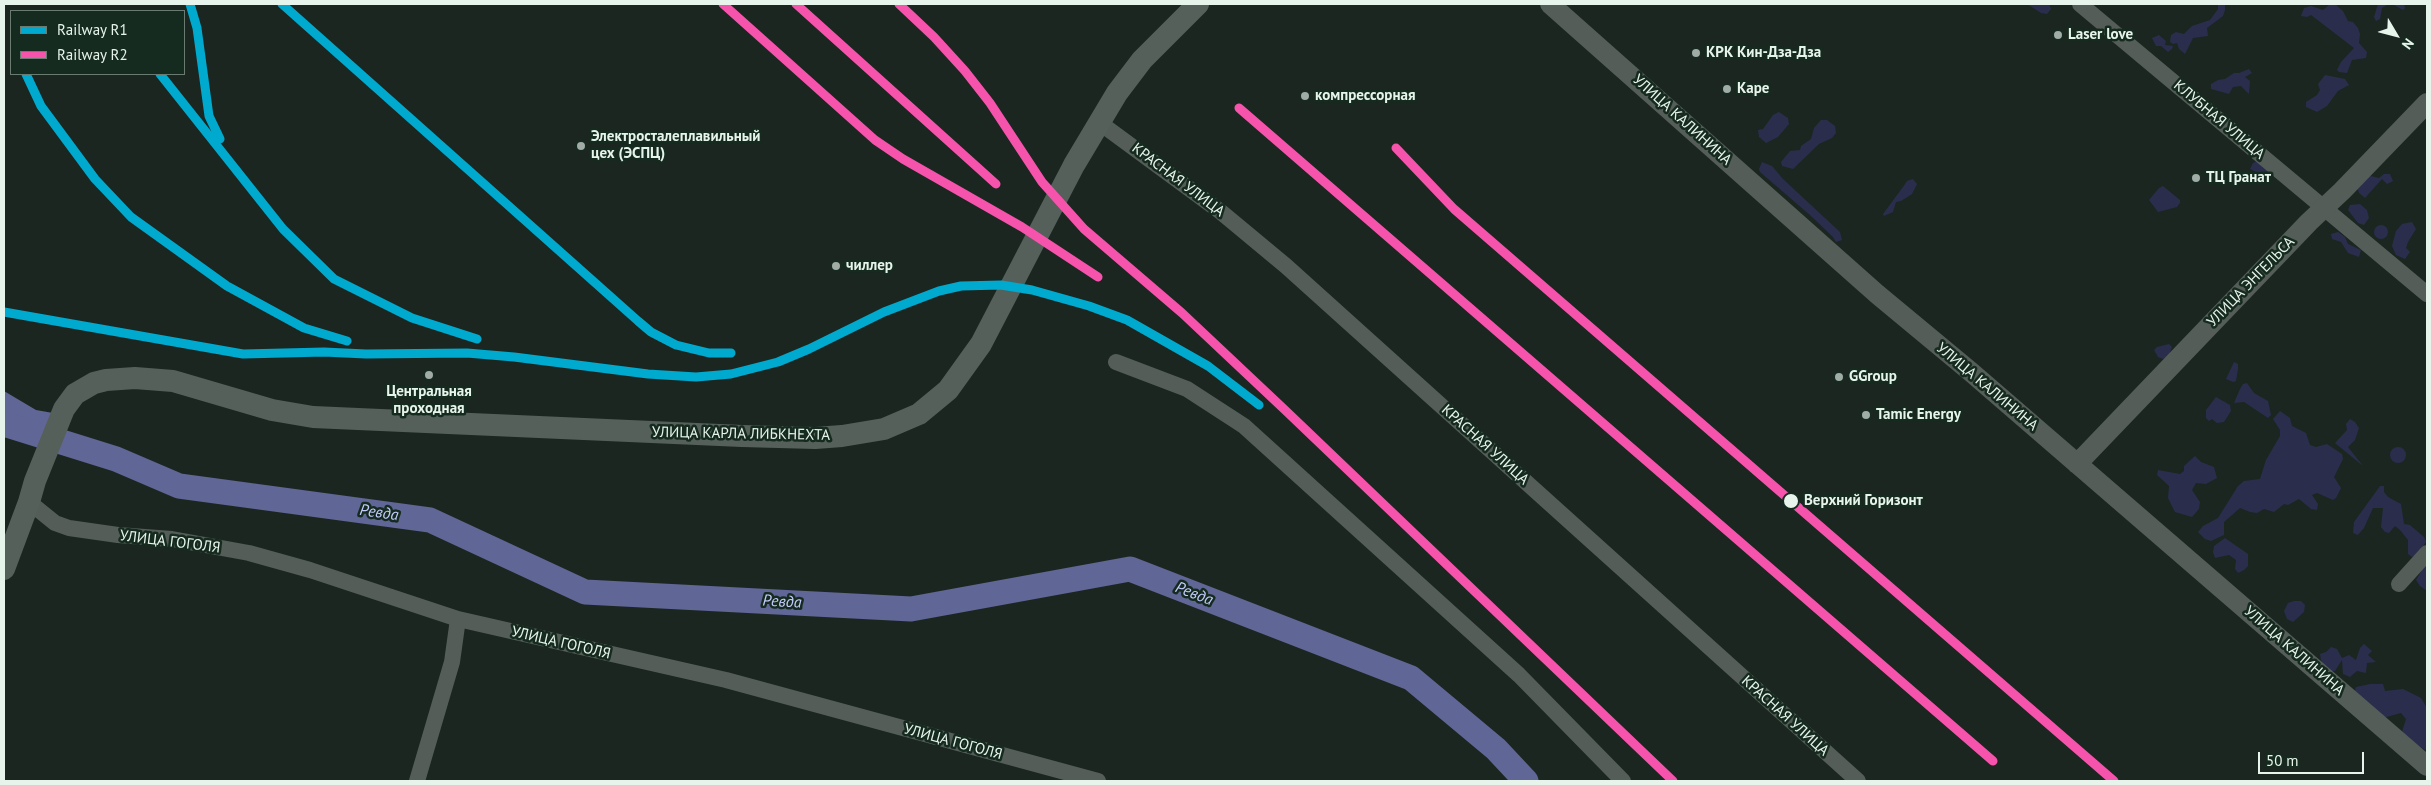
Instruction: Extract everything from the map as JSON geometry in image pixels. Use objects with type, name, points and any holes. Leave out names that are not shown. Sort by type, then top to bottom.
[{"type":"main road","name":"УЛИЦА КАРЛА ЛИБКНЕХТА","points":[[32,492],[57,423],[69,400],[83,389],[106,380],[155,379],[192,386],[272,410],[313,417],[815,438],[842,436],[884,429],[919,414],[934,403],[948,390],[968,364],[988,330],[1074,165],[1116,93],[1142,60],[1198,4]]},
{"type":"main road","points":[[4,569],[32,492]]},
{"type":"street","name":"УЛИЦА КАЛИНИНА","points":[[1550,4],[1877,294],[2427,766]]},
{"type":"street","name":"КЛУБНАЯ УЛИЦА","points":[[2085,5],[2427,294]]},
{"type":"street","name":"УЛИЦА ЭНГЕЛЬСА","points":[[2077,464],[2427,104]]},
{"type":"street","name":"КРАСНАЯ УЛИЦА","points":[[1100,123],[1145,155],[1266,249],[1858,781]]},
{"type":"street","points":[[1116,362],[1187,389],[1244,426],[1519,675],[1623,781]]},
{"type":"street","name":"УЛИЦА ГОГОЛЯ","points":[[32,492],[54,523],[69,528],[118,535],[172,539],[249,553],[310,570],[458,619],[726,680],[1098,781]]},
{"type":"street","points":[[2399,584],[2427,553]]},
{"type":"street","points":[[417,781],[452,662],[458,619]]},
{"type":"shaded area","points":[[2027,4],[2049,4],[2051,9],[2047,14],[2041,13]]},
{"type":"shaded area","points":[[2218,4],[2225,4],[2225,10],[2223,16],[2207,28],[2208,36],[2193,38],[2185,54],[2179,49],[2177,43],[2173,44],[2170,42],[2171,35],[2176,32],[2184,34],[2192,26],[2210,20],[2218,9]]},
{"type":"shaded area","points":[[2330,4],[2336,5],[2343,11],[2348,21],[2353,22],[2358,28],[2360,34],[2359,43],[2367,52],[2366,58],[2352,60],[2347,73],[2337,70],[2341,62],[2354,48],[2311,15],[2307,17],[2301,16],[2304,8],[2311,6],[2323,10]]},
{"type":"shaded area","points":[[2378,4],[2404,4],[2405,8],[2403,10],[2394,5],[2387,5],[2382,8],[2380,19],[2376,21],[2374,17]]},
{"type":"shaded area","points":[[2159,35],[2166,41],[2165,45],[2173,46],[2168,52],[2161,46],[2156,46],[2152,38]]},
{"type":"shaded area","points":[[2249,69],[2252,73],[2245,77],[2250,81],[2249,94],[2241,86],[2233,87],[2229,94],[2211,89],[2211,84],[2218,80]]},
{"type":"shaded area","points":[[2325,75],[2345,79],[2349,85],[2338,91],[2327,106],[2317,112],[2306,107],[2306,102],[2317,95],[2320,90],[2318,84]]},
{"type":"shaded area","points":[[1779,112],[1788,118],[1789,124],[1778,137],[1766,143],[1759,137],[1758,130],[1763,129],[1773,115]]},
{"type":"shaded area","points":[[1821,120],[1827,120],[1835,126],[1836,133],[1832,138],[1819,144],[1793,169],[1782,166],[1781,162],[1790,151],[1800,150],[1801,146],[1811,139],[1814,128]]},
{"type":"shaded area","points":[[2260,160],[2274,175],[2270,180],[2264,180],[2260,174],[2250,169],[2253,163]]},
{"type":"shaded area","points":[[1762,162],[1772,166],[1783,179],[1840,232],[1842,240],[1836,242],[1811,216],[1760,172],[1759,169]]},
{"type":"shaded area","points":[[2384,174],[2390,174],[2393,181],[2387,184],[2382,179],[2365,198],[2359,193],[2357,187],[2362,179],[2371,176],[2379,178]]},
{"type":"shaded area","points":[[1913,179],[1917,184],[1912,194],[1896,202],[1893,212],[1884,216],[1883,214],[1907,181]]},
{"type":"shaded area","points":[[2163,186],[2180,200],[2180,203],[2177,207],[2158,212],[2149,200]]},
{"type":"shaded area","points":[[2360,204],[2367,210],[2369,218],[2364,225],[2358,223],[2348,210],[2350,205]]},
{"type":"shaded area","points":[[2412,222],[2416,229],[2408,242],[2406,248],[2410,252],[2405,259],[2396,255],[2392,246],[2396,231],[2402,224]]},
{"type":"shaded area","points":[[2378,225],[2384,225],[2388,232],[2384,239],[2378,239],[2374,235],[2374,229]]},
{"type":"shaded area","points":[[2338,232],[2345,237],[2348,244],[2361,250],[2359,257],[2348,253],[2341,242],[2332,239],[2331,234]]},
{"type":"shaded area","points":[[2169,344],[2172,347],[2168,358],[2158,357],[2154,350],[2157,347]]},
{"type":"shaded area","points":[[2234,362],[2238,364],[2238,369],[2236,381],[2233,382],[2226,379]]},
{"type":"shaded area","points":[[2247,383],[2254,393],[2268,401],[2271,415],[2268,418],[2244,402],[2234,403],[2243,384]]},
{"type":"shaded area","points":[[4,391],[36,410],[53,413],[41,444],[4,437]]},
{"type":"shaded area","points":[[2216,397],[2230,405],[2231,411],[2224,422],[2217,423],[2212,419],[2209,421],[2206,418],[2206,410]]},
{"type":"shaded area","points":[[2280,411],[2290,418],[2292,426],[2306,433],[2310,445],[2316,447],[2327,444],[2342,454],[2343,459],[2334,477],[2341,488],[2336,498],[2333,500],[2317,493],[2312,495],[2318,504],[2317,510],[2311,509],[2299,499],[2288,505],[2284,504],[2274,512],[2264,509],[2257,513],[2240,508],[2224,522],[2224,535],[2211,541],[2205,539],[2198,532],[2203,526],[2218,518],[2238,486],[2244,481],[2260,479],[2266,460],[2280,436],[2280,430],[2273,419]]},
{"type":"shaded area","points":[[2350,419],[2359,428],[2355,440],[2348,447],[2363,466],[2335,443],[2347,430],[2346,424]]},
{"type":"shaded area","points":[[2398,447],[2404,449],[2406,455],[2404,461],[2398,463],[2392,461],[2390,455],[2392,449]]},
{"type":"shaded area","points":[[2195,456],[2201,462],[2214,467],[2217,478],[2206,484],[2196,483],[2192,490],[2200,502],[2199,509],[2192,517],[2175,512],[2168,498],[2169,486],[2157,475],[2158,470],[2180,474],[2184,471],[2184,466]]},
{"type":"shaded area","points":[[2380,486],[2384,486],[2384,492],[2388,497],[2401,504],[2404,524],[2410,525],[2424,537],[2426,542],[2417,555],[2412,557],[2408,554],[2408,540],[2395,526],[2389,533],[2385,532],[2381,527],[2383,508],[2373,508],[2364,528],[2358,535],[2353,533],[2354,522]]},
{"type":"shaded area","points":[[2225,538],[2248,554],[2248,566],[2238,573],[2235,569],[2236,560],[2229,555],[2215,558],[2214,546]]},
{"type":"shaded area","points":[[2427,562],[2427,591],[2416,580]]},
{"type":"shaded area","points":[[2301,601],[2305,605],[2304,612],[2293,622],[2287,619],[2284,611],[2288,603]]},
{"type":"shaded area","points":[[2364,644],[2372,651],[2368,655],[2376,662],[2367,663],[2366,673],[2357,671],[2350,677],[2343,674],[2342,660],[2335,671],[2322,666],[2320,654],[2326,652],[2331,647],[2337,649],[2342,658],[2349,655],[2356,660],[2360,648]]},
{"type":"shaded area","points":[[2383,684],[2385,691],[2403,689],[2421,698],[2427,708],[2427,751],[2401,735],[2406,719],[2401,713],[2383,718],[2352,699],[2356,687]]},
{"type":"waterway","name":"Ревда","points":[[4,424],[116,459],[179,486],[430,520],[585,592],[911,609],[1130,569],[1411,678],[1496,749],[1526,781]]},
{"type":"rail line","name":"R1","points":[[190,4],[197,28],[209,116],[220,139]]},
{"type":"rail line","name":"R1","points":[[282,4],[651,332],[676,345],[709,353],[731,353]]},
{"type":"rail line","name":"R2","points":[[723,4],[875,140],[903,159],[1022,227],[1098,277]]},
{"type":"rail line","name":"R2","points":[[796,4],[996,184]]},
{"type":"rail line","name":"R2","points":[[899,4],[934,37],[965,71],[990,103],[1042,182],[1084,229],[1182,313],[1673,781]]},
{"type":"rail line","name":"R1","points":[[26,75],[41,106],[95,179],[131,217],[227,286],[304,328],[347,341]]},
{"type":"rail line","name":"R1","points":[[161,75],[283,229],[334,279],[412,318],[477,339]]},
{"type":"rail line","name":"R2","points":[[1239,108],[1993,761]]},
{"type":"rail line","name":"R2","points":[[1396,148],[1454,209],[2114,781]]},
{"type":"rail line","name":"R1","points":[[4,312],[243,354],[324,352],[366,354],[467,353],[648,374],[696,377],[731,374],[778,362],[884,312],[939,291],[961,286],[1001,285],[1032,290],[1089,306],[1127,320],[1208,366],[1259,405]]},
{"type":"place","name":"Laser love","points":[[2058,35]]},
{"type":"place","name":"КРК Кин-Дза-Дза","points":[[1696,53]]},
{"type":"place","name":"Каре","points":[[1727,89]]},
{"type":"place","name":"компрессорная","points":[[1305,96]]},
{"type":"place","name":"Электросталеплавильный цех (ЭСПЦ)","points":[[581,146]]},
{"type":"place","name":"ТЦ Гранат","points":[[2196,178]]},
{"type":"place","name":"чиллер","points":[[836,266]]},
{"type":"place","name":"Центральная проходная","points":[[429,375]]},
{"type":"place","name":"GGroup","points":[[1839,377]]},
{"type":"place","name":"Tamic Energy","points":[[1866,415]]},
{"type":"place","name":"Верхний Горизонт","points":[[1791,501]]}]
